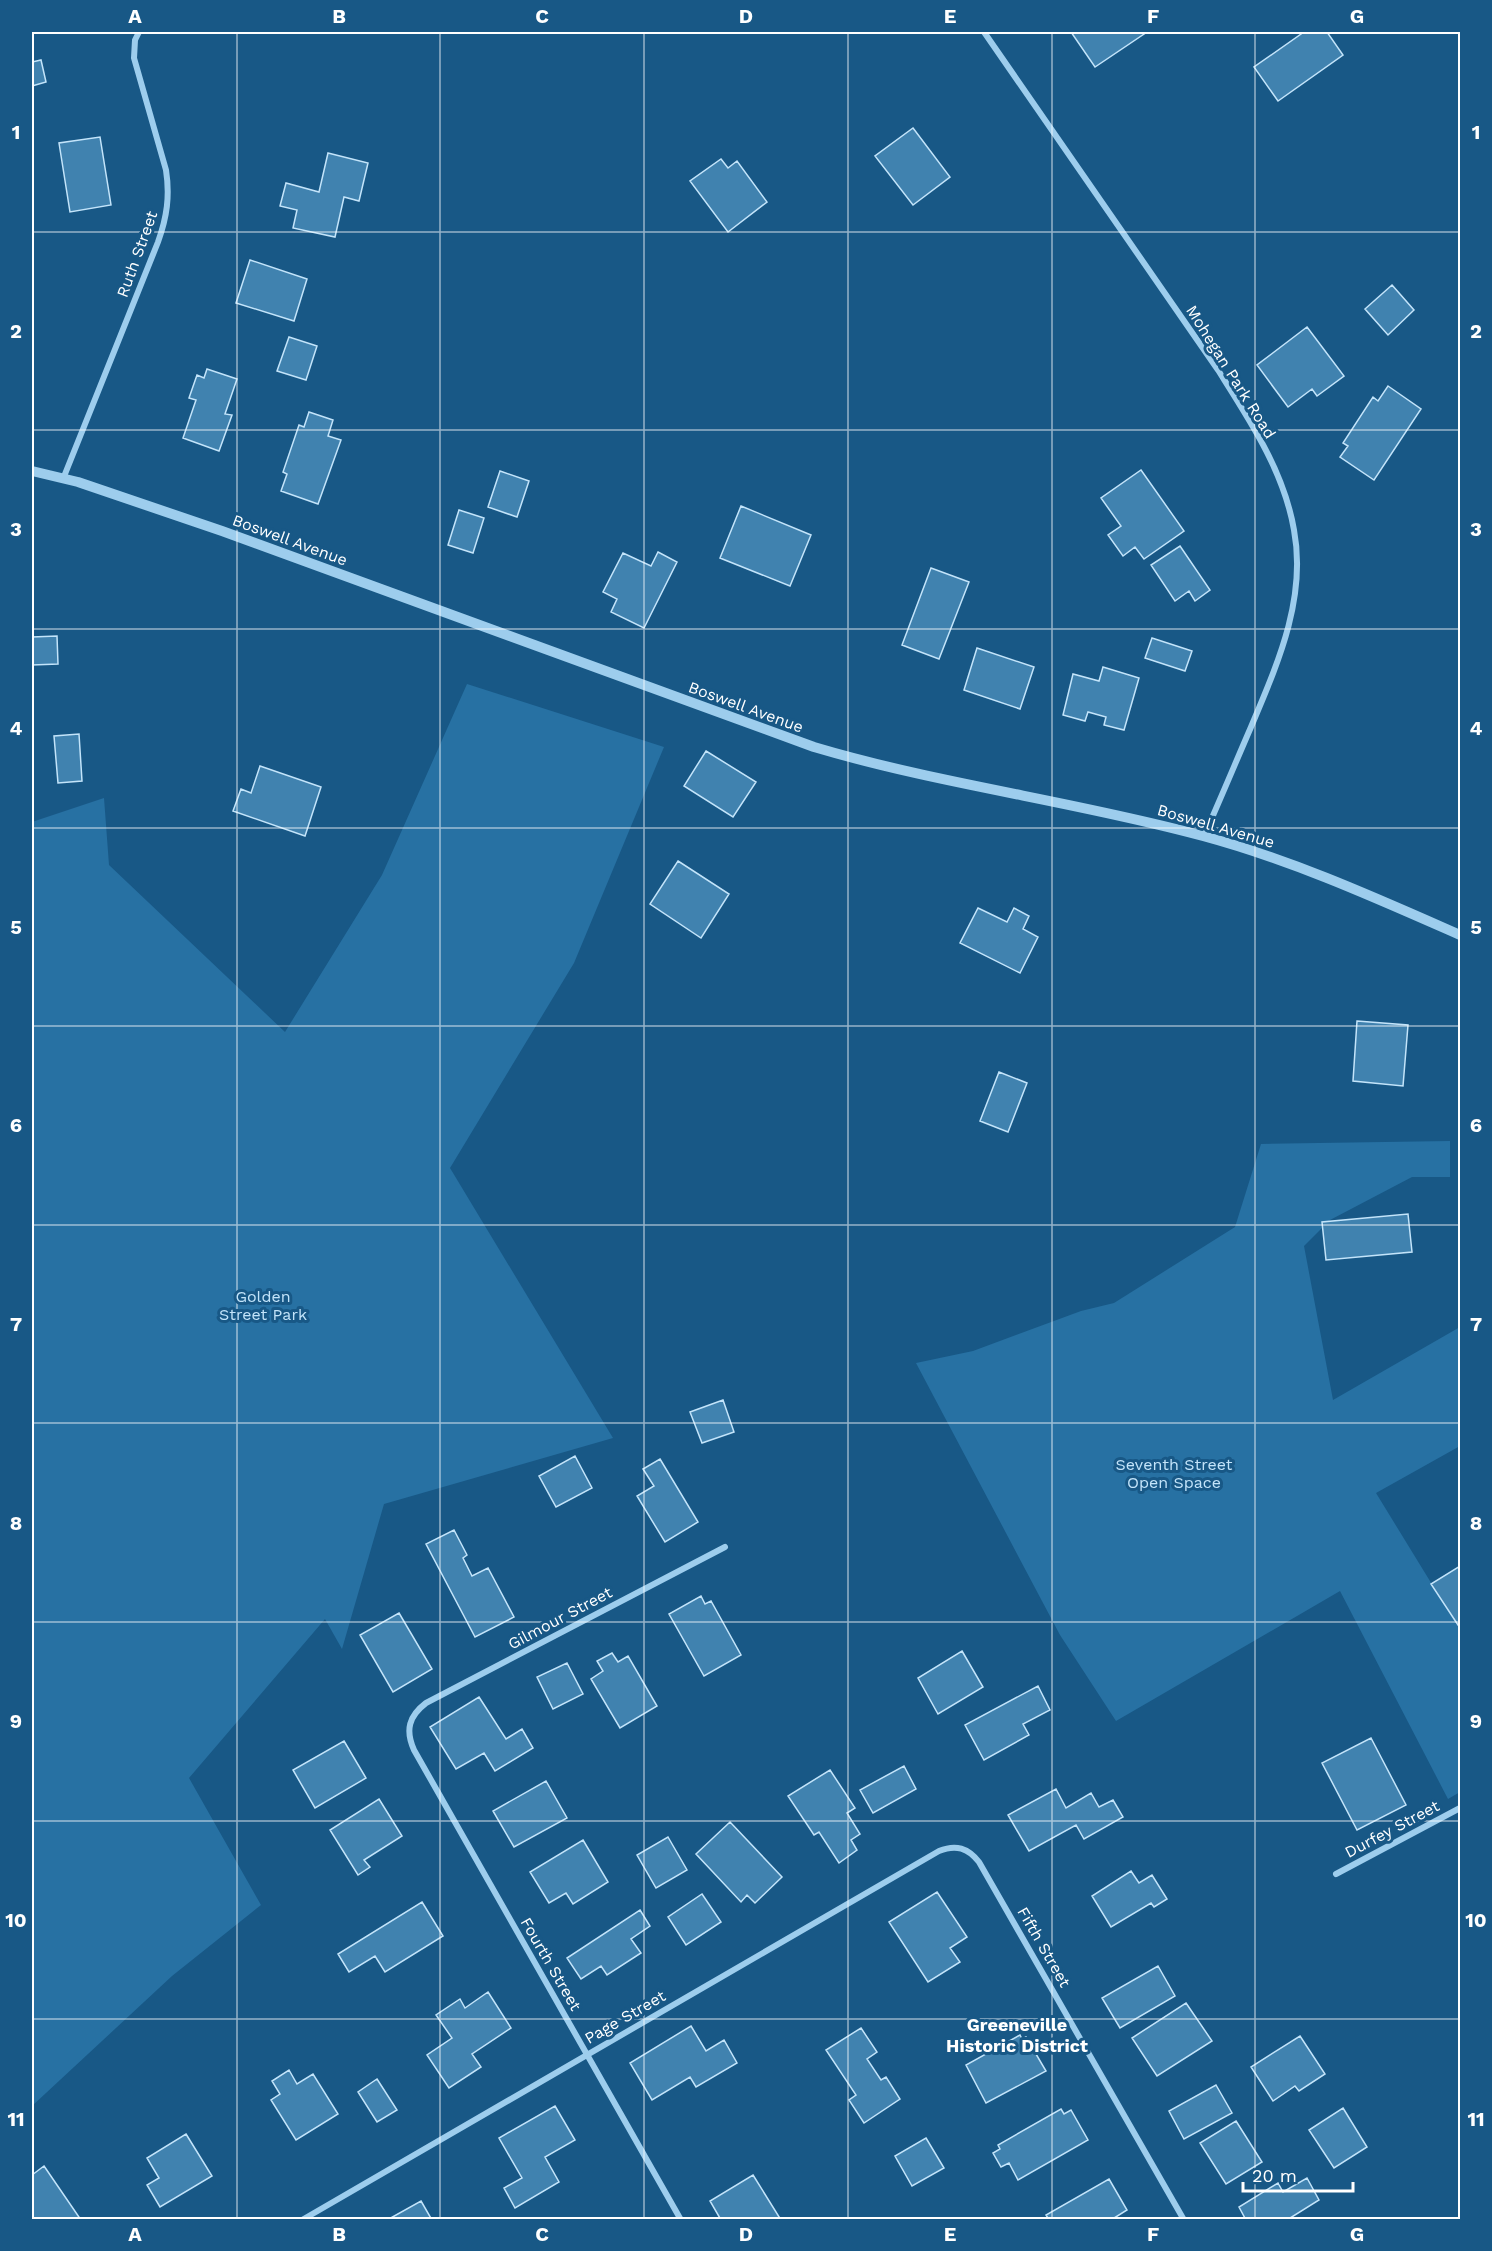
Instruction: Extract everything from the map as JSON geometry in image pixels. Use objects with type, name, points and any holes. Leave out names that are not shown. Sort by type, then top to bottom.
[{"type":"street","name":"Ruth Street","points":[[63,479],[158,242],[168,207],[169,188],[164,161],[134,58],[135,40],[139,32]]},
{"type":"street","name":"Mohegan Park Road","points":[[984,32],[1218,370],[1268,455],[1289,508],[1295,531],[1296,582],[1288,630],[1275,671],[1204,836]]},
{"type":"street","name":"Boswell Avenue","points":[[32,471],[78,482],[222,531],[814,747],[878,765],[1204,836],[1299,866],[1461,935]]},
{"type":"street","name":"Gilmour Street","points":[[411,1718],[426,1704],[725,1547]]},
{"type":"street","name":"Fourth Street","points":[[411,1718],[410,1740],[414,1750],[681,2220]]},
{"type":"street","name":"Durfey Street","points":[[1336,1874],[1461,1808]]},
{"type":"street","name":"Page Street","points":[[302,2220],[939,1851],[957,1847],[965,1849]]},
{"type":"street","name":"Fifth Street","points":[[965,1849],[979,1862],[1184,2220]]},
{"type":"green space","name":"Golden Street Park","points":[[467,684],[664,747],[574,963],[450,1168],[613,1438],[384,1504],[342,1649],[325,1619],[189,1778],[261,1905],[172,1976],[32,2106],[32,822],[104,798],[109,865],[285,1032],[382,875]]},
{"type":"green space","name":"Seventh Street Open Space","points":[[1450,1141],[1450,1177],[1412,1177],[1330,1220],[1304,1246],[1333,1400],[1460,1327],[1460,1446],[1376,1493],[1460,1630],[1460,1792],[1448,1799],[1340,1591],[1116,1721],[1060,1635],[916,1363],[973,1351],[1081,1311],[1114,1303],[1235,1227],[1261,1144]]},
{"type":"building","points":[[1071,32],[1147,32],[1095,67]]},
{"type":"building","points":[[1304,32],[1327,32],[1343,55],[1278,101],[1254,67]]},
{"type":"building","points":[[41,60],[46,82],[32,86],[32,62]]},
{"type":"building","points":[[913,128],[950,177],[913,205],[875,156]]},
{"type":"building","points":[[100,137],[111,205],[70,212],[59,143]]},
{"type":"building","points":[[328,153],[368,163],[359,201],[344,197],[335,237],[293,228],[297,210],[280,206],[286,183],[319,192]]},
{"type":"building","points":[[721,159],[728,168],[737,161],[767,202],[728,232],[690,181]]},
{"type":"building","points":[[250,260],[307,279],[294,321],[236,303]]},
{"type":"building","points":[[1392,285],[1414,310],[1388,335],[1365,309]]},
{"type":"building","points":[[1307,327],[1344,376],[1317,396],[1312,389],[1288,407],[1257,365]]},
{"type":"building","points":[[289,337],[317,346],[306,380],[277,371]]},
{"type":"building","points":[[207,369],[237,379],[225,414],[232,415],[219,451],[183,438],[196,400],[189,398],[197,375],[204,378]]},
{"type":"building","points":[[1388,386],[1421,409],[1374,480],[1340,457],[1348,446],[1343,443],[1373,397],[1378,401]]},
{"type":"building","points":[[309,412],[333,420],[328,436],[341,440],[318,504],[281,491],[287,474],[283,472],[299,425],[304,427]]},
{"type":"building","points":[[1141,470],[1184,531],[1144,559],[1135,547],[1123,556],[1108,535],[1121,526],[1101,498]]},
{"type":"building","points":[[500,471],[529,481],[517,517],[488,507]]},
{"type":"building","points":[[741,506],[811,535],[790,586],[720,558]]},
{"type":"building","points":[[459,510],[484,518],[473,553],[448,545]]},
{"type":"building","points":[[1180,546],[1210,590],[1195,601],[1189,591],[1175,601],[1151,565]]},
{"type":"building","points":[[658,552],[677,562],[644,628],[611,612],[617,599],[603,592],[623,553],[651,566]]},
{"type":"building","points":[[931,568],[969,582],[939,659],[902,645]]},
{"type":"building","points":[[57,636],[58,664],[32,665],[32,637]]},
{"type":"building","points":[[1152,638],[1192,651],[1185,671],[1145,658]]},
{"type":"building","points":[[977,648],[1034,667],[1020,709],[964,690]]},
{"type":"building","points":[[1103,667],[1139,678],[1124,730],[1104,725],[1106,717],[1088,712],[1085,721],[1063,715],[1073,674],[1099,681]]},
{"type":"building","points":[[79,734],[82,781],[58,783],[54,736]]},
{"type":"building","points":[[706,751],[756,782],[733,817],[684,786]]},
{"type":"building","points":[[260,766],[321,787],[305,836],[233,811],[241,789],[251,793]]},
{"type":"building","points":[[678,861],[729,894],[701,938],[650,904]]},
{"type":"building","points":[[978,908],[1007,922],[1014,908],[1029,916],[1023,929],[1038,937],[1020,973],[960,943]]},
{"type":"building","points":[[1357,1021],[1408,1025],[1403,1086],[1353,1081]]},
{"type":"building","points":[[999,1072],[1027,1083],[1008,1132],[980,1121]]},
{"type":"building","points":[[1408,1214],[1412,1252],[1326,1260],[1322,1222]]},
{"type":"building","points":[[723,1400],[734,1432],[702,1443],[690,1412]]},
{"type":"building","points":[[575,1456],[592,1488],[556,1507],[539,1476]]},
{"type":"building","points":[[660,1459],[698,1522],[665,1542],[637,1496],[654,1486],[643,1469]]},
{"type":"building","points":[[454,1530],[467,1555],[463,1558],[472,1576],[488,1568],[514,1617],[475,1637],[426,1544]]},
{"type":"building","points":[[1460,1566],[1460,1623],[1458,1625],[1431,1584]]},
{"type":"building","points":[[701,1596],[705,1604],[711,1601],[741,1655],[704,1676],[669,1614]]},
{"type":"building","points":[[399,1613],[432,1669],[393,1692],[360,1635]]},
{"type":"building","points":[[962,1651],[983,1687],[938,1714],[918,1678]]},
{"type":"building","points":[[612,1653],[618,1662],[628,1656],[657,1706],[620,1728],[591,1679],[603,1671],[597,1661]]},
{"type":"building","points":[[567,1663],[583,1694],[553,1709],[537,1677]]},
{"type":"building","points":[[1038,1686],[1050,1710],[1023,1724],[1029,1735],[984,1760],[965,1725]]},
{"type":"building","points":[[479,1697],[506,1739],[522,1729],[533,1748],[495,1771],[484,1753],[456,1769],[430,1727]]},
{"type":"building","points":[[1371,1738],[1406,1805],[1357,1830],[1322,1763]]},
{"type":"building","points":[[344,1741],[366,1778],[315,1808],[293,1770]]},
{"type":"building","points":[[904,1766],[916,1789],[873,1813],[860,1790]]},
{"type":"building","points":[[830,1770],[855,1808],[847,1813],[860,1834],[851,1840],[857,1850],[839,1863],[819,1832],[814,1835],[788,1796]]},
{"type":"building","points":[[546,1781],[567,1818],[514,1847],[493,1811]]},
{"type":"building","points":[[1056,1789],[1066,1808],[1091,1793],[1099,1807],[1113,1800],[1123,1817],[1084,1839],[1076,1825],[1029,1851],[1008,1815]]},
{"type":"building","points":[[379,1799],[402,1836],[364,1860],[370,1867],[358,1875],[330,1830]]},
{"type":"building","points":[[730,1822],[782,1877],[755,1903],[747,1895],[741,1902],[696,1854]]},
{"type":"building","points":[[668,1837],[687,1870],[656,1888],[637,1855]]},
{"type":"building","points":[[583,1840],[608,1882],[573,1904],[566,1893],[549,1903],[530,1872]]},
{"type":"building","points":[[1131,1871],[1139,1883],[1152,1875],[1167,1899],[1154,1907],[1151,1903],[1111,1927],[1092,1896]]},
{"type":"building","points":[[937,1892],[967,1937],[950,1948],[960,1962],[928,1982],[889,1922]]},
{"type":"building","points":[[702,1894],[721,1922],[686,1945],[668,1917]]},
{"type":"building","points":[[422,1902],[443,1936],[385,1972],[375,1956],[349,1972],[338,1954]]},
{"type":"building","points":[[640,1910],[650,1926],[631,1939],[641,1953],[607,1975],[601,1966],[581,1979],[567,1958]]},
{"type":"building","points":[[1158,1966],[1175,1996],[1120,2028],[1102,1998]]},
{"type":"building","points":[[488,1992],[511,2028],[472,2054],[481,2067],[449,2088],[427,2055],[452,2038],[436,2015],[460,1999],[465,2008]]},
{"type":"building","points":[[1186,2003],[1212,2041],[1157,2076],[1132,2038]]},
{"type":"building","points":[[691,2026],[706,2051],[724,2040],[737,2063],[696,2087],[690,2077],[652,2100],[630,2063]]},
{"type":"building","points":[[861,2028],[877,2052],[867,2059],[881,2080],[886,2077],[900,2099],[864,2123],[849,2100],[856,2095],[826,2050]]},
{"type":"building","points":[[1020,2035],[1022,2039],[1026,2037],[1046,2071],[986,2103],[966,2065]]},
{"type":"building","points":[[1300,2036],[1325,2074],[1299,2091],[1295,2086],[1273,2101],[1251,2067]]},
{"type":"building","points":[[289,2070],[297,2084],[313,2074],[338,2114],[296,2140],[271,2100],[280,2094],[272,2081]]},
{"type":"building","points":[[377,2079],[397,2110],[377,2122],[358,2092]]},
{"type":"building","points":[[1216,2085],[1232,2113],[1184,2139],[1169,2111]]},
{"type":"building","points":[[555,2106],[575,2140],[545,2157],[559,2182],[515,2208],[504,2188],[522,2178],[499,2138]]},
{"type":"building","points":[[1343,2108],[1367,2147],[1334,2168],[1309,2130]]},
{"type":"building","points":[[1061,2109],[1064,2114],[1071,2110],[1088,2140],[1018,2180],[1009,2163],[1001,2167],[993,2153],[1000,2149],[998,2145]]},
{"type":"building","points":[[1236,2121],[1262,2162],[1226,2184],[1200,2143]]},
{"type":"building","points":[[186,2134],[212,2176],[160,2207],[147,2185],[159,2178],[147,2158]]},
{"type":"building","points":[[926,2138],[944,2168],[912,2186],[895,2156]]},
{"type":"building","points":[[44,2166],[81,2220],[32,2220],[32,2175]]},
{"type":"building","points":[[753,2175],[781,2220],[721,2220],[710,2201]]},
{"type":"building","points":[[1307,2178],[1319,2200],[1287,2220],[1246,2220],[1239,2207],[1278,2183],[1283,2192]]},
{"type":"building","points":[[1109,2179],[1127,2210],[1111,2220],[1049,2220],[1046,2215]]},
{"type":"building","points":[[421,2201],[432,2220],[387,2220]]},
{"type":"district","name":"Greeneville Historic District","points":[[1017,2034]]}]
